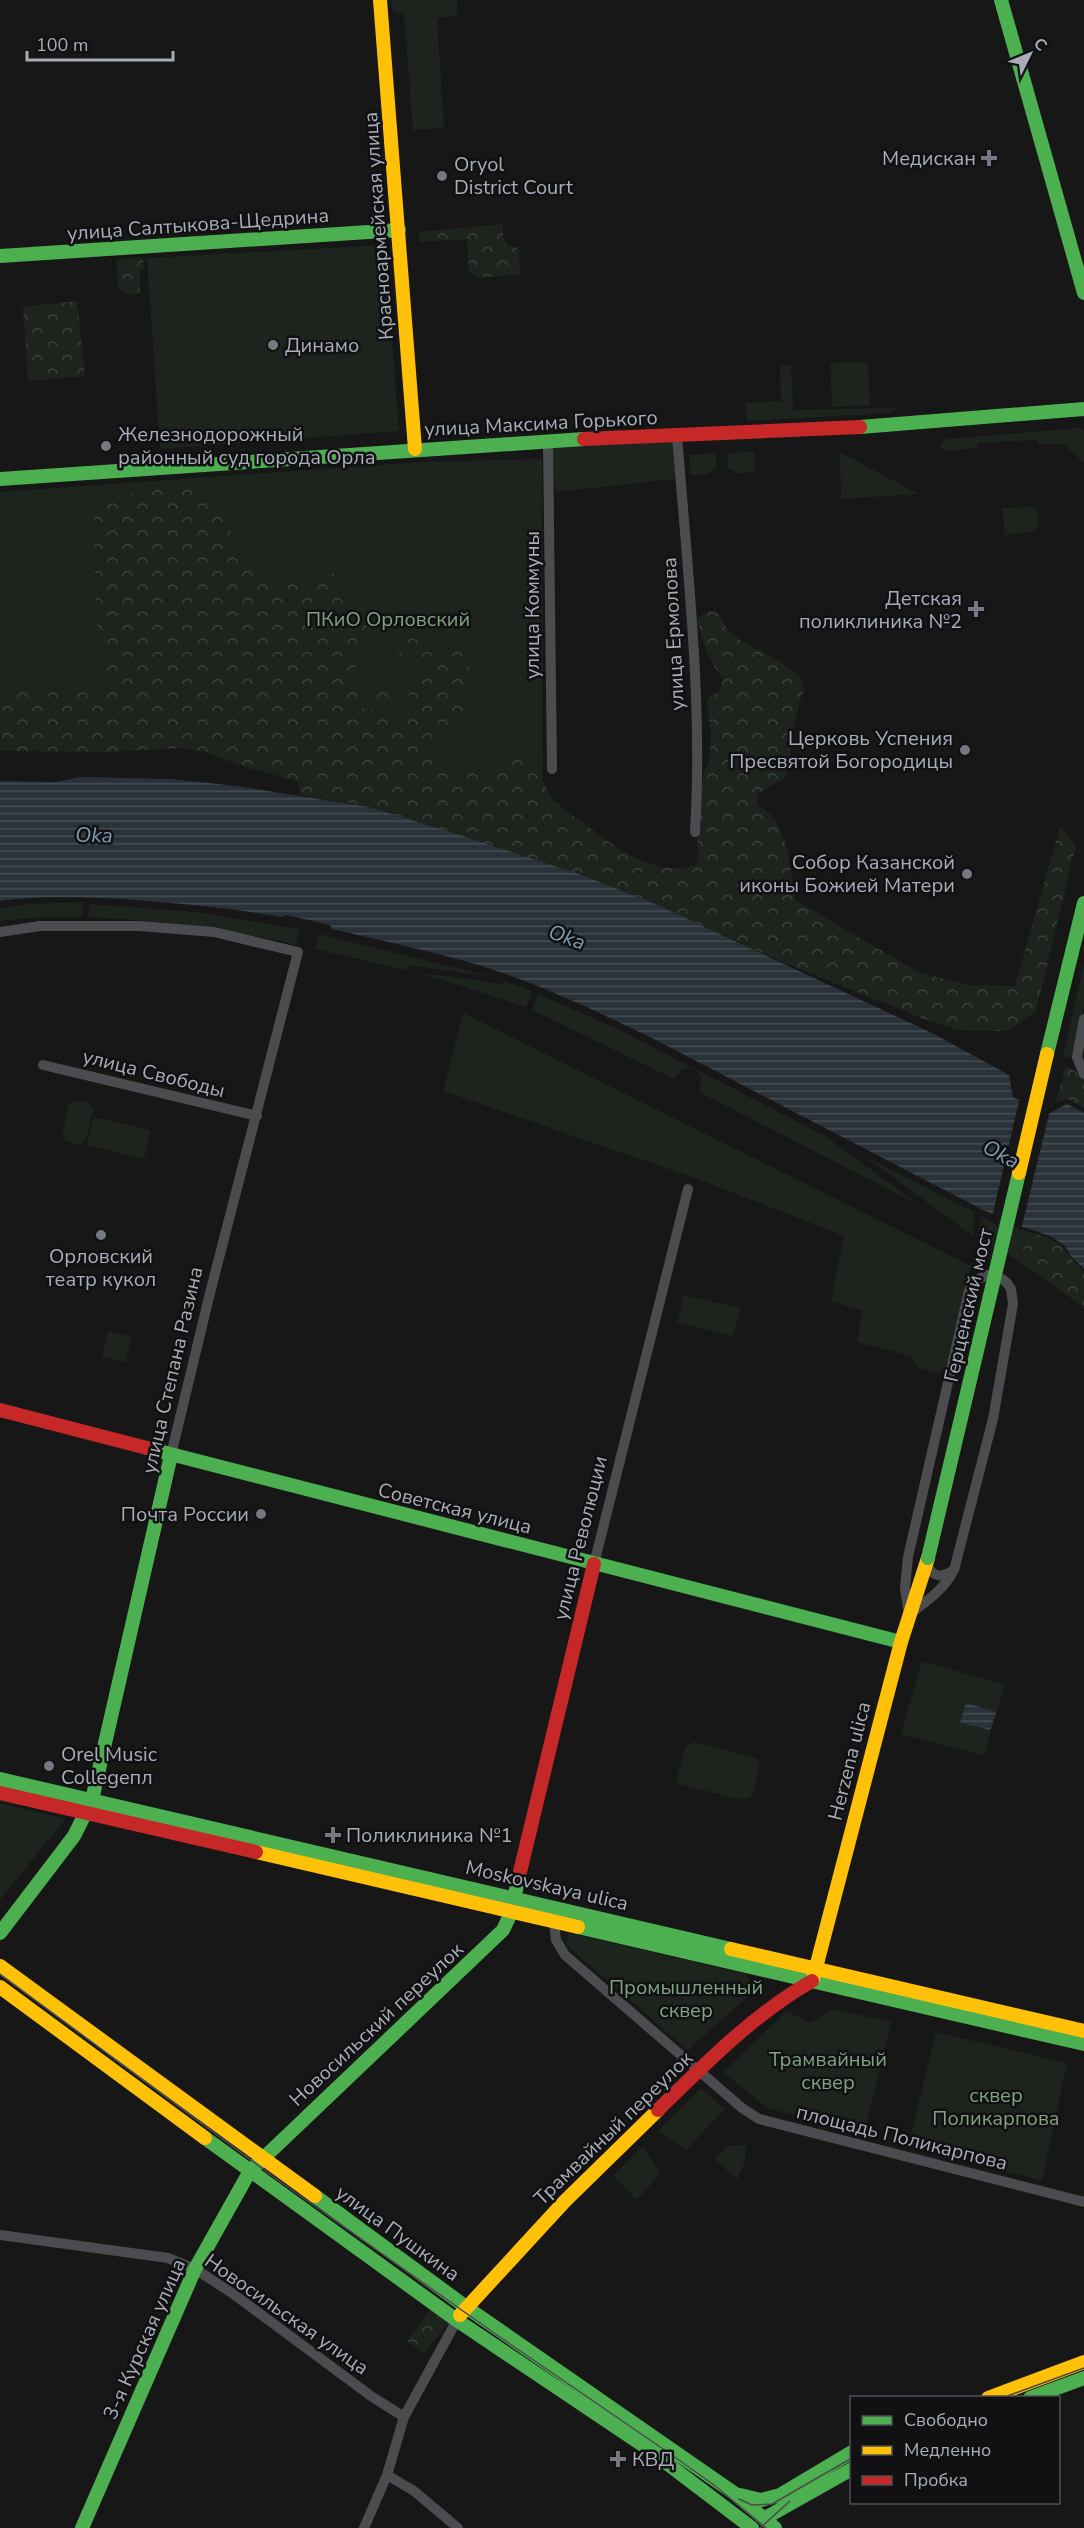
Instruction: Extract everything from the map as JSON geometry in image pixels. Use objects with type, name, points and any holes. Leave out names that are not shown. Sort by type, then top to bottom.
[{"type":"main road","name":"Красноармейская улица","points":[[380,0],[415,449]]},
{"type":"main road","points":[[1001,0],[1084,293]]},
{"type":"main road","name":"улица Салтыкова-Щедрина","points":[[0,256],[399,230]]},
{"type":"main road","name":"улица Максима Горького","points":[[0,479],[415,449],[875,426],[1084,410]]},
{"type":"main road","name":"Герценский мост","points":[[927,1561],[1084,903]]},
{"type":"main road","name":"Советская улица","points":[[0,1410],[901,1642]]},
{"type":"main road","name":"улица Степана Разина","points":[[0,1933],[74,1836],[89,1806],[171,1455]]},
{"type":"main road","name":"Herzena ulica","points":[[815,1975],[901,1642],[927,1561]]},
{"type":"main road","name":"улица Революции","points":[[514,1897],[594,1564]]},
{"type":"main road","name":"Moskovskaya ulica","points":[[0,1779],[89,1806],[554,1923],[1084,2031]]},
{"type":"main road","name":"Moskovskaya ulica","points":[[0,1792],[89,1806],[514,1897],[1084,2044]]},
{"type":"main road","name":"Новосильский переулок","points":[[250,2171],[492,1943],[504,1930],[514,1897]]},
{"type":"main road","name":"улица Пушкина","points":[[0,1966],[466,2307],[734,2493],[762,2526]]},
{"type":"main road","name":"Трамвайный переулок","points":[[457,2320],[466,2307],[565,2200],[699,2070],[782,1998],[815,1975]]},
{"type":"main road","name":"улица Пушкина","points":[[0,1987],[457,2320],[762,2526]]},
{"type":"main road","name":"3-я Курская улица","points":[[82,2528],[195,2270],[250,2171]]},
{"type":"main road","points":[[991,2396],[1084,2362]]},
{"type":"main road","points":[[1033,2396],[1084,2378]]},
{"type":"main road","points":[[734,2493],[753,2499],[768,2499],[780,2495],[850,2453]]},
{"type":"main road","points":[[762,2526],[850,2470]]},
{"type":"main road","points":[[762,2526],[780,2495]]},
{"type":"street","name":"улица Ермолова","points":[[677,435],[695,699],[698,779],[695,832]]},
{"type":"street","name":"улица Коммуны","points":[[548,441],[552,769]]},
{"type":"street","name":"улица Степана Разина","points":[[0,932],[40,926],[139,927],[214,932],[298,952],[210,1293],[171,1455]]},
{"type":"street","points":[[1084,1019],[1077,1057],[1084,1074]]},
{"type":"street","name":"улица Свободы","points":[[43,1065],[257,1116]]},
{"type":"street","name":"улица Революции","points":[[594,1564],[688,1189]]},
{"type":"street","points":[[995,1276],[1002,1279],[1011,1289],[1013,1304],[1011,1322],[993,1419],[954,1570],[946,1585],[935,1596],[909,1615],[905,1588],[908,1557],[969,1291],[980,1277],[995,1276]]},
{"type":"street","points":[[927,1561],[933,1575],[937,1576],[954,1570]]},
{"type":"street","name":"площадь Поликарпова","points":[[554,1923],[560,1948],[583,1970],[742,2108],[759,2119],[1084,2202]]},
{"type":"street","name":"Новосильская улица","points":[[0,2235],[168,2258],[195,2270],[232,2293],[371,2396],[404,2417]]},
{"type":"street","points":[[364,2528],[387,2475],[404,2417],[457,2320]]},
{"type":"street","points":[[387,2475],[414,2492],[458,2528]]},
{"type":"green space","points":[[391,0],[457,0],[458,16],[437,18],[444,128],[413,130],[404,14],[392,10]]},
{"type":"green space","points":[[503,224],[503,237],[508,246],[518,248],[521,274],[476,278],[469,271],[467,239],[420,242],[419,232]]},
{"type":"green space","name":"Динамо","points":[[385,245],[399,431],[160,449],[147,258]]},
{"type":"green space","points":[[143,257],[144,268],[140,272],[140,293],[130,296],[118,288],[117,260]]},
{"type":"green space","points":[[77,301],[85,376],[28,381],[23,307]]},
{"type":"green space","points":[[868,362],[870,405],[832,407],[830,363]]},
{"type":"green space","points":[[791,365],[793,410],[899,408],[888,413],[747,421],[746,403],[781,401],[780,366]]},
{"type":"green space","points":[[1080,428],[1084,432],[1084,463],[1064,444],[1038,444],[1038,440],[977,443],[977,448],[948,451],[940,447],[947,439]]},
{"type":"green space","points":[[673,440],[676,479],[555,492],[552,448]]},
{"type":"green space","points":[[754,452],[755,472],[737,473],[728,468],[727,453]]},
{"type":"green space","points":[[840,452],[918,494],[841,499]]},
{"type":"green space","points":[[716,453],[716,468],[708,474],[690,475],[689,455]]},
{"type":"green space","name":"ПКиО Орловский","points":[[542,459],[543,834],[290,753],[0,736],[0,492],[420,462]]},
{"type":"green space","points":[[153,489],[195,490],[211,500],[228,525],[249,564],[260,573],[275,579],[290,580],[336,574],[344,581],[354,605],[370,614],[373,621],[358,638],[355,677],[363,686],[389,683],[394,687],[392,696],[382,701],[362,702],[361,708],[378,711],[383,716],[399,716],[412,688],[422,678],[421,661],[400,655],[395,645],[398,637],[407,634],[423,643],[437,646],[471,643],[466,709],[433,751],[433,762],[464,773],[501,767],[512,755],[511,740],[517,738],[529,751],[547,789],[562,808],[609,842],[650,864],[680,868],[696,865],[698,851],[696,816],[704,773],[710,757],[711,731],[707,704],[710,696],[719,692],[723,679],[706,650],[697,618],[709,611],[718,613],[726,627],[738,639],[775,658],[799,675],[804,691],[797,712],[785,778],[759,793],[757,805],[768,812],[782,833],[795,900],[920,973],[969,985],[1015,986],[1060,827],[1076,845],[1036,1011],[1009,1031],[958,1030],[924,1019],[785,963],[660,906],[585,876],[369,807],[301,795],[297,781],[249,768],[204,752],[181,748],[112,752],[0,751],[0,702],[15,696],[19,677],[30,674],[33,690],[48,692],[86,685],[98,695],[110,686],[96,619],[94,516],[108,498]]},
{"type":"green space","points":[[1032,507],[1039,518],[1034,531],[1005,535],[1002,508]]},
{"type":"green space","points":[[83,902],[82,917],[43,917],[0,921],[0,908],[30,904]]},
{"type":"green space","points":[[89,904],[196,912],[300,929],[296,945],[192,926],[88,917]]},
{"type":"green space","points":[[319,934],[493,977],[408,965],[406,970],[315,949]]},
{"type":"green space","points":[[1084,964],[1084,1006],[1073,1059],[1063,1056]]},
{"type":"green space","points":[[417,972],[502,984],[504,981],[532,991],[526,1007]]},
{"type":"green space","points":[[538,994],[618,1029],[825,1136],[919,1205],[699,1092],[701,1082],[696,1070],[682,1069],[674,1079],[532,1010]]},
{"type":"green space","points":[[463,1013],[971,1266],[945,1371],[938,1373],[919,1368],[911,1356],[857,1342],[863,1311],[831,1301],[844,1236],[698,1179],[443,1091]]},
{"type":"green space","points":[[1069,1067],[1084,1078],[1084,1108],[1068,1099],[1056,1102],[1065,1068]]},
{"type":"green space","points":[[76,1100],[88,1103],[93,1110],[86,1140],[79,1145],[65,1140],[62,1135],[69,1104]]},
{"type":"green space","points":[[93,1117],[150,1130],[144,1159],[87,1145]]},
{"type":"green space","points":[[864,1156],[974,1212],[973,1236]]},
{"type":"green space","points":[[981,1216],[997,1225],[999,1220],[1028,1232],[1020,1262],[978,1238]]},
{"type":"green space","points":[[1028,1232],[1056,1242],[1084,1272],[1084,1307],[1020,1262]]},
{"type":"green space","points":[[684,1295],[740,1308],[733,1336],[677,1322]]},
{"type":"green space","points":[[108,1331],[132,1337],[126,1362],[102,1356]]},
{"type":"green space","points":[[922,1661],[1005,1685],[984,1755],[901,1734]]},
{"type":"green space","points":[[695,1742],[758,1759],[760,1764],[752,1797],[743,1800],[682,1785],[678,1782],[677,1776],[686,1746]]},
{"type":"green space","points":[[0,1803],[65,1819],[0,1900]]},
{"type":"green space","name":"Промышленный сквер","points":[[569,1933],[746,1974],[751,1985],[748,1996],[688,2050],[566,1945]]},
{"type":"green space","name":"Трамвайный сквер","points":[[833,2009],[891,2022],[864,2134],[767,2108],[723,2072],[787,2011],[809,2023]]},
{"type":"green space","name":"сквер Поликарпова","points":[[936,2032],[1067,2063],[1042,2181],[908,2146]]},
{"type":"green space","points":[[701,2088],[725,2109],[686,2150],[658,2131]]},
{"type":"green space","points":[[746,2145],[745,2161],[737,2180],[715,2159],[728,2146]]},
{"type":"green space","points":[[643,2146],[660,2174],[637,2200],[613,2176]]},
{"type":"green space","points":[[431,2308],[450,2321],[424,2354],[407,2341]]},
{"type":"water","name":"Oka","points":[[80,777],[170,779],[237,786],[369,807],[585,876],[660,906],[934,1034],[1009,1075],[1013,1097],[1050,1113],[1067,1104],[1084,1113],[1084,1269],[1065,1246],[1050,1236],[985,1211],[594,1010],[497,971],[286,915],[283,917],[204,906],[124,899],[46,897],[0,901],[0,781],[57,782]]},
{"type":"water","points":[[966,1703],[996,1712],[990,1730],[960,1723]]},
{"type":"pier","points":[[1020,1097],[1050,1110],[1021,1230],[992,1217]]},
{"type":"tram line","points":[[0,1974],[282,2183],[714,2485],[766,2528]]},
{"type":"tram line","points":[[1007,2396],[1084,2368]]},
{"type":"tram line","points":[[739,2499],[752,2505],[772,2504],[850,2459]]},
{"type":"tram line","points":[[760,2528],[790,2501]]},
{"type":"traffic: fast","points":[[1001,0],[1084,293]]},
{"type":"traffic: fast","points":[[0,256],[399,230]]},
{"type":"traffic: fast","points":[[860,427],[1084,409]]},
{"type":"traffic: fast","points":[[0,479],[584,439]]},
{"type":"traffic: fast","points":[[1047,1054],[1084,903]]},
{"type":"traffic: fast","points":[[928,1558],[1019,1173]]},
{"type":"traffic: fast","points":[[147,1448],[901,1642]]},
{"type":"traffic: fast","points":[[0,1933],[74,1836],[92,1800],[171,1455]]},
{"type":"traffic: fast","points":[[0,1779],[731,1949]]},
{"type":"traffic: fast","points":[[82,2528],[195,2269],[250,2171],[503,1930],[511,1913],[519,1876]]},
{"type":"traffic: fast","points":[[578,1927],[1084,2044]]},
{"type":"traffic: fast","points":[[205,2138],[455,2319],[644,2446],[752,2528]]},
{"type":"traffic: fast","points":[[315,2196],[466,2307],[734,2493],[775,2528]]},
{"type":"traffic: fast","points":[[1035,2396],[1084,2378]]},
{"type":"traffic: fast","points":[[740,2495],[761,2500],[780,2495],[850,2453]]},
{"type":"traffic: fast","points":[[765,2518],[850,2470]]},
{"type":"traffic: slow","points":[[380,0],[415,449]]},
{"type":"traffic: slow","points":[[1019,1173],[1047,1054]]},
{"type":"traffic: slow","points":[[813,1979],[901,1642],[928,1558]]},
{"type":"traffic: slow","points":[[256,1852],[578,1927]]},
{"type":"traffic: slow","points":[[731,1949],[1084,2031]]},
{"type":"traffic: slow","points":[[0,1966],[315,2196]]},
{"type":"traffic: slow","points":[[0,1987],[205,2138]]},
{"type":"traffic: slow","points":[[460,2315],[565,2201],[658,2110]]},
{"type":"traffic: slow","points":[[993,2396],[1084,2362]]},
{"type":"traffic: jam","points":[[584,439],[860,427]]},
{"type":"traffic: jam","points":[[0,1410],[147,1448]]},
{"type":"traffic: jam","points":[[519,1876],[594,1564]]},
{"type":"traffic: jam","points":[[0,1793],[256,1852]]},
{"type":"traffic: jam","points":[[658,2110],[750,2024],[812,1981]]},
{"type":"place","name":"Медискан","points":[[989,158]]},
{"type":"place","name":"Oryol District Court","points":[[442,176]]},
{"type":"place","name":"Динамо","points":[[273,345]]},
{"type":"place","name":"Железнодорожный районный суд города Орла","points":[[106,446]]},
{"type":"place","name":"Детская поликлиника №2","points":[[976,609]]},
{"type":"place","name":"Церковь Успения Пресвятой Богородицы","points":[[965,750]]},
{"type":"place","name":"Собор Казанской иконы Божией Матери","points":[[967,874]]},
{"type":"place","name":"Орловский театр кукол","points":[[101,1235]]},
{"type":"place","name":"Почта России","points":[[261,1514]]},
{"type":"place","name":"Orel Music Collegeпл","points":[[49,1766]]},
{"type":"place","name":"Поликлиника №1","points":[[333,1835]]},
{"type":"place","name":"КВД","points":[[618,2459]]}]
